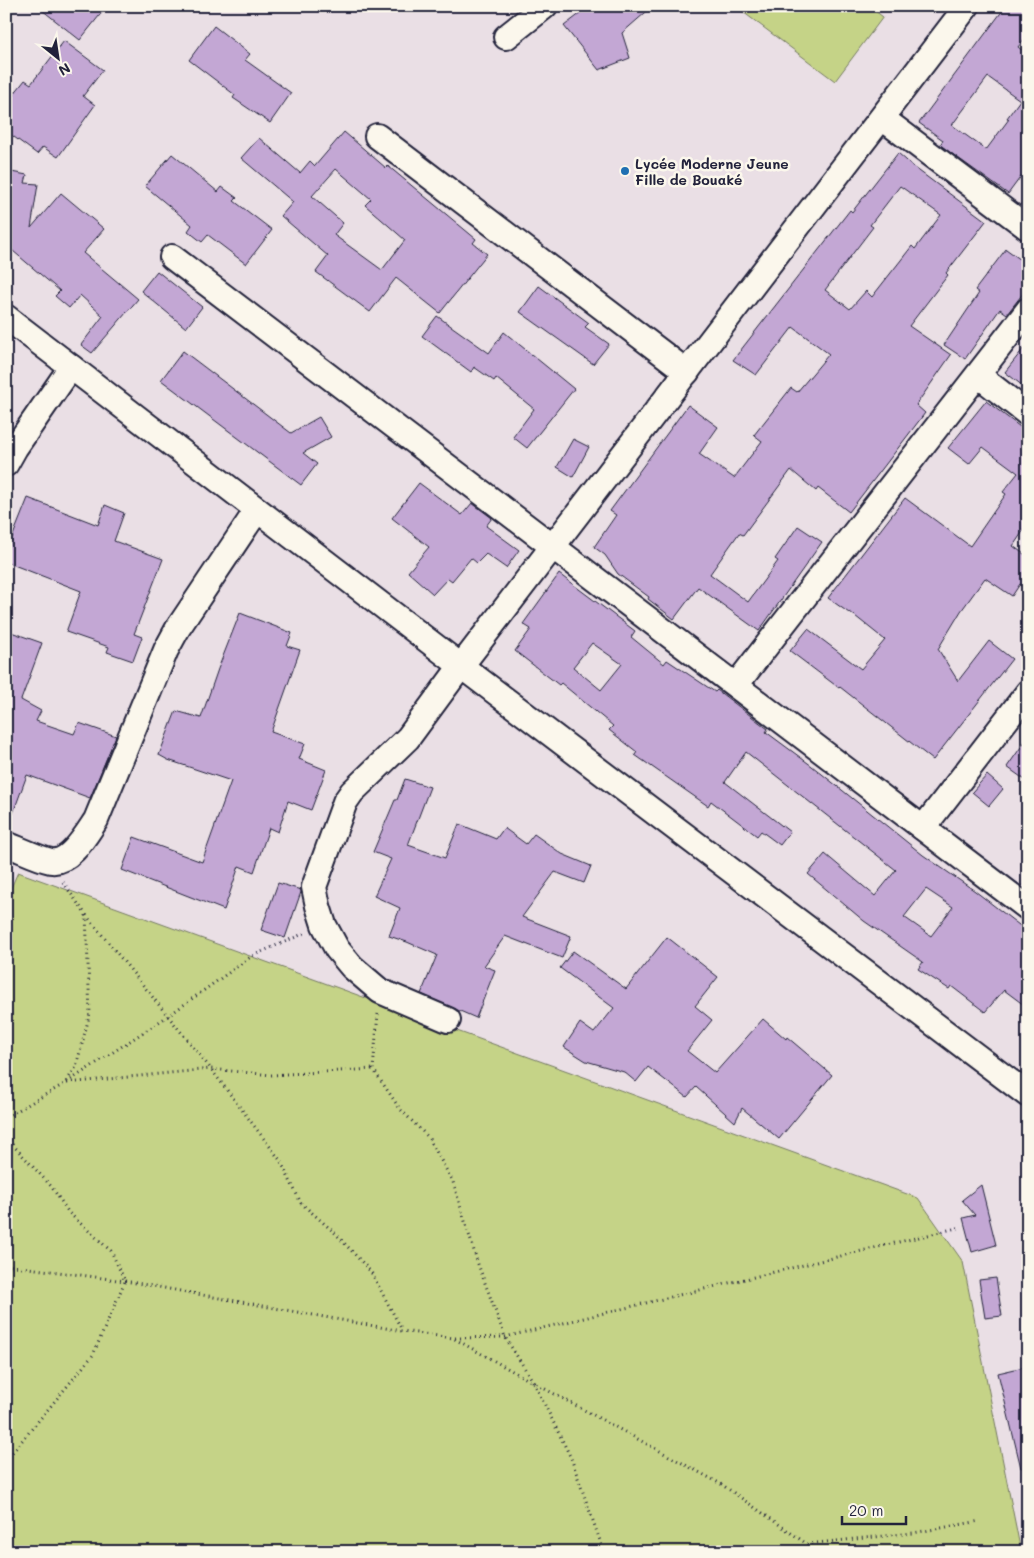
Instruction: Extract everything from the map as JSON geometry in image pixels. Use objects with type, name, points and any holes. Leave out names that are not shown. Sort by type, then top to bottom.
[{"type":"street","points":[[506,37],[545,6]]},
{"type":"street","points":[[448,1020],[380,991],[352,967],[337,949],[324,924],[314,887],[344,802],[408,738],[552,546],[968,6]]},
{"type":"street","points":[[882,118],[1028,228]]},
{"type":"street","points":[[377,136],[687,372]]},
{"type":"street","points":[[172,256],[1028,908]]},
{"type":"street","points":[[736,685],[1028,310]]},
{"type":"street","points":[[6,317],[461,666],[1028,1095]]},
{"type":"street","points":[[6,464],[14,448],[71,367]]},
{"type":"street","points":[[978,375],[1028,414]]},
{"type":"street","points":[[6,844],[52,861],[64,858],[81,842],[96,820],[166,650],[178,628],[257,510]]},
{"type":"street","points":[[923,828],[1028,692]]},
{"type":"path","points":[[52,861],[57,873],[86,915],[212,1069],[280,1160],[300,1203],[336,1234],[371,1272],[402,1330]]},
{"type":"path","points":[[66,1083],[76,1067],[90,1013],[86,915]]},
{"type":"path","points":[[6,1117],[66,1083],[168,1016],[252,956],[324,924]]},
{"type":"path","points":[[380,991],[374,1069],[400,1109],[428,1137],[453,1182],[478,1264],[506,1336],[534,1383],[571,1458],[604,1552]]},
{"type":"path","points":[[66,1083],[212,1069],[271,1075],[374,1069]]},
{"type":"path","points":[[6,1131],[11,1143],[51,1186],[69,1213],[111,1251],[125,1281],[93,1355],[6,1460]]},
{"type":"path","points":[[6,1265],[125,1281],[453,1338],[506,1336],[961,1226]]},
{"type":"path","points":[[453,1338],[721,1484],[807,1544],[914,1533],[980,1521]]},
{"type":"green space","points":[[735,6],[869,6],[883,17],[835,81]]},
{"type":"green space","points":[[18,872],[918,1198],[963,1262],[1021,1552],[6,1552],[6,899]]},
{"type":"building","points":[[37,6],[107,6],[80,40]]},
{"type":"building","points":[[576,6],[653,6],[622,33],[630,58],[599,70],[564,26],[581,13]]},
{"type":"building","points":[[1006,6],[1028,6],[1028,34],[1018,47],[1028,55],[1028,167],[1008,194],[940,145],[943,140],[919,123]],"holes":[[[988,77],[1020,100],[1007,118],[1009,119],[986,150],[952,125]]]},
{"type":"building","points":[[214,26],[250,54],[245,60],[291,93],[270,123],[233,98],[235,95],[189,60]]},
{"type":"building","points":[[64,41],[103,70],[83,96],[95,105],[58,157],[43,147],[37,154],[6,131],[6,104],[25,80],[31,84]]},
{"type":"building","points":[[344,132],[386,168],[388,166],[476,239],[473,243],[487,254],[440,313],[396,278],[370,312],[316,272],[328,256],[281,216],[293,202],[241,158],[259,138],[300,173],[310,161],[315,166]],"holes":[[[336,169],[371,199],[365,205],[405,240],[382,270],[334,235],[343,223],[312,196]]]},
{"type":"building","points":[[898,153],[986,221],[946,273],[948,275],[909,326],[951,355],[916,405],[925,413],[849,512],[818,488],[816,491],[791,470],[743,535],[739,533],[710,574],[748,602],[778,561],[775,559],[798,526],[822,542],[759,631],[698,587],[674,619],[618,574],[605,555],[594,547],[616,515],[610,511],[688,405],[718,427],[699,454],[734,478],[762,441],[754,435],[791,388],[797,392],[829,354],[793,327],[756,375],[733,360],[850,210],[852,212]],"holes":[[[900,186],[941,215],[915,249],[912,246],[872,297],[866,291],[850,309],[825,290],[873,227],[870,225]]]},
{"type":"building","points":[[172,154],[218,192],[222,187],[237,198],[234,201],[272,230],[246,264],[208,235],[202,242],[188,231],[192,225],[145,186]]},
{"type":"building","points":[[6,171],[27,175],[25,183],[38,184],[31,228],[61,193],[104,229],[83,253],[138,299],[92,353],[81,345],[103,316],[80,295],[69,308],[55,296],[60,291],[6,245]]},
{"type":"building","points":[[1006,249],[1028,265],[1028,287],[1007,314],[1000,309],[965,359],[944,345],[979,293],[975,290]]},
{"type":"building","points":[[157,271],[202,307],[186,328],[141,291]]},
{"type":"building","points":[[539,286],[589,323],[585,327],[609,344],[593,364],[520,312]]},
{"type":"building","points":[[437,316],[489,353],[504,332],[574,389],[527,448],[513,437],[534,409],[496,378],[494,381],[474,367],[471,372],[422,336]]},
{"type":"building","points":[[1028,343],[1028,390],[1005,372]]},
{"type":"building","points":[[183,351],[291,433],[319,417],[331,437],[303,453],[317,464],[301,485],[161,380]]},
{"type":"building","points":[[986,401],[1028,433],[1028,524],[1013,546],[1028,557],[1028,590],[1020,584],[1012,596],[985,578],[961,611],[938,649],[958,681],[989,641],[1012,659],[933,760],[840,687],[790,651],[808,629],[861,669],[885,640],[850,612],[828,598],[905,498],[970,546],[1006,494],[1003,492],[1018,473],[983,447],[969,464],[948,448]]},
{"type":"building","points":[[573,439],[589,447],[573,477],[557,467]]},
{"type":"building","points":[[419,483],[462,515],[472,503],[492,518],[486,526],[519,550],[506,568],[486,554],[477,563],[471,558],[452,581],[448,578],[433,594],[408,572],[429,547],[392,518]]},
{"type":"building","points":[[28,498],[98,525],[105,505],[124,513],[114,541],[163,559],[134,634],[142,637],[133,661],[107,652],[109,647],[66,632],[81,591],[6,562],[6,553]]},
{"type":"building","points":[[559,574],[635,631],[631,637],[664,664],[667,660],[715,692],[717,690],[768,729],[766,732],[812,766],[923,855],[975,891],[1028,932],[1028,1008],[1004,990],[985,1012],[951,986],[949,989],[918,969],[923,962],[864,921],[808,874],[825,854],[875,896],[896,870],[746,752],[725,782],[790,832],[780,845],[761,831],[757,836],[711,801],[708,806],[635,755],[637,752],[609,730],[613,726],[561,683],[559,685],[515,651],[531,629],[523,624]],"holes":[[[592,643],[622,664],[601,690],[573,667]],[[926,889],[953,907],[931,936],[904,917]]]},
{"type":"building","points":[[240,613],[292,633],[287,646],[300,650],[271,732],[305,744],[299,759],[326,770],[311,810],[288,801],[278,832],[269,828],[254,872],[239,866],[224,910],[122,870],[134,837],[202,862],[231,781],[168,760],[159,755],[176,711],[201,718]]},
{"type":"building","points":[[11,632],[42,643],[21,700],[41,711],[36,721],[74,734],[79,723],[116,736],[90,798],[27,775],[8,827],[6,827],[6,645]]},
{"type":"building","points":[[1028,737],[1028,782],[1007,767]]},
{"type":"building","points":[[987,775],[1003,789],[989,806],[972,792]]},
{"type":"building","points":[[405,779],[430,787],[408,845],[445,858],[459,824],[496,839],[504,828],[526,844],[534,834],[562,854],[591,866],[584,883],[555,872],[522,917],[571,936],[562,958],[505,936],[484,966],[495,970],[476,1018],[421,994],[437,955],[389,936],[400,908],[374,896],[391,859],[373,852]]},
{"type":"building","points":[[278,883],[301,890],[285,938],[261,930]]},
{"type":"building","points":[[667,937],[718,977],[695,1006],[712,1020],[687,1051],[715,1073],[763,1019],[832,1075],[779,1139],[742,1108],[735,1122],[696,1087],[687,1097],[648,1067],[636,1082],[624,1072],[586,1061],[564,1047],[580,1023],[594,1033],[614,1008],[560,968],[573,951],[626,989]]},
{"type":"building","points":[[981,1185],[996,1245],[972,1252],[963,1218],[975,1215],[962,1200]]},
{"type":"building","points":[[996,1278],[1002,1316],[985,1318],[979,1280]]},
{"type":"building","points":[[1028,1366],[1028,1467],[1021,1468],[998,1373]]},
{"type":"place","name":"Lycée Moderne Jeune Fille de Bouaké","points":[[625,171]]}]
